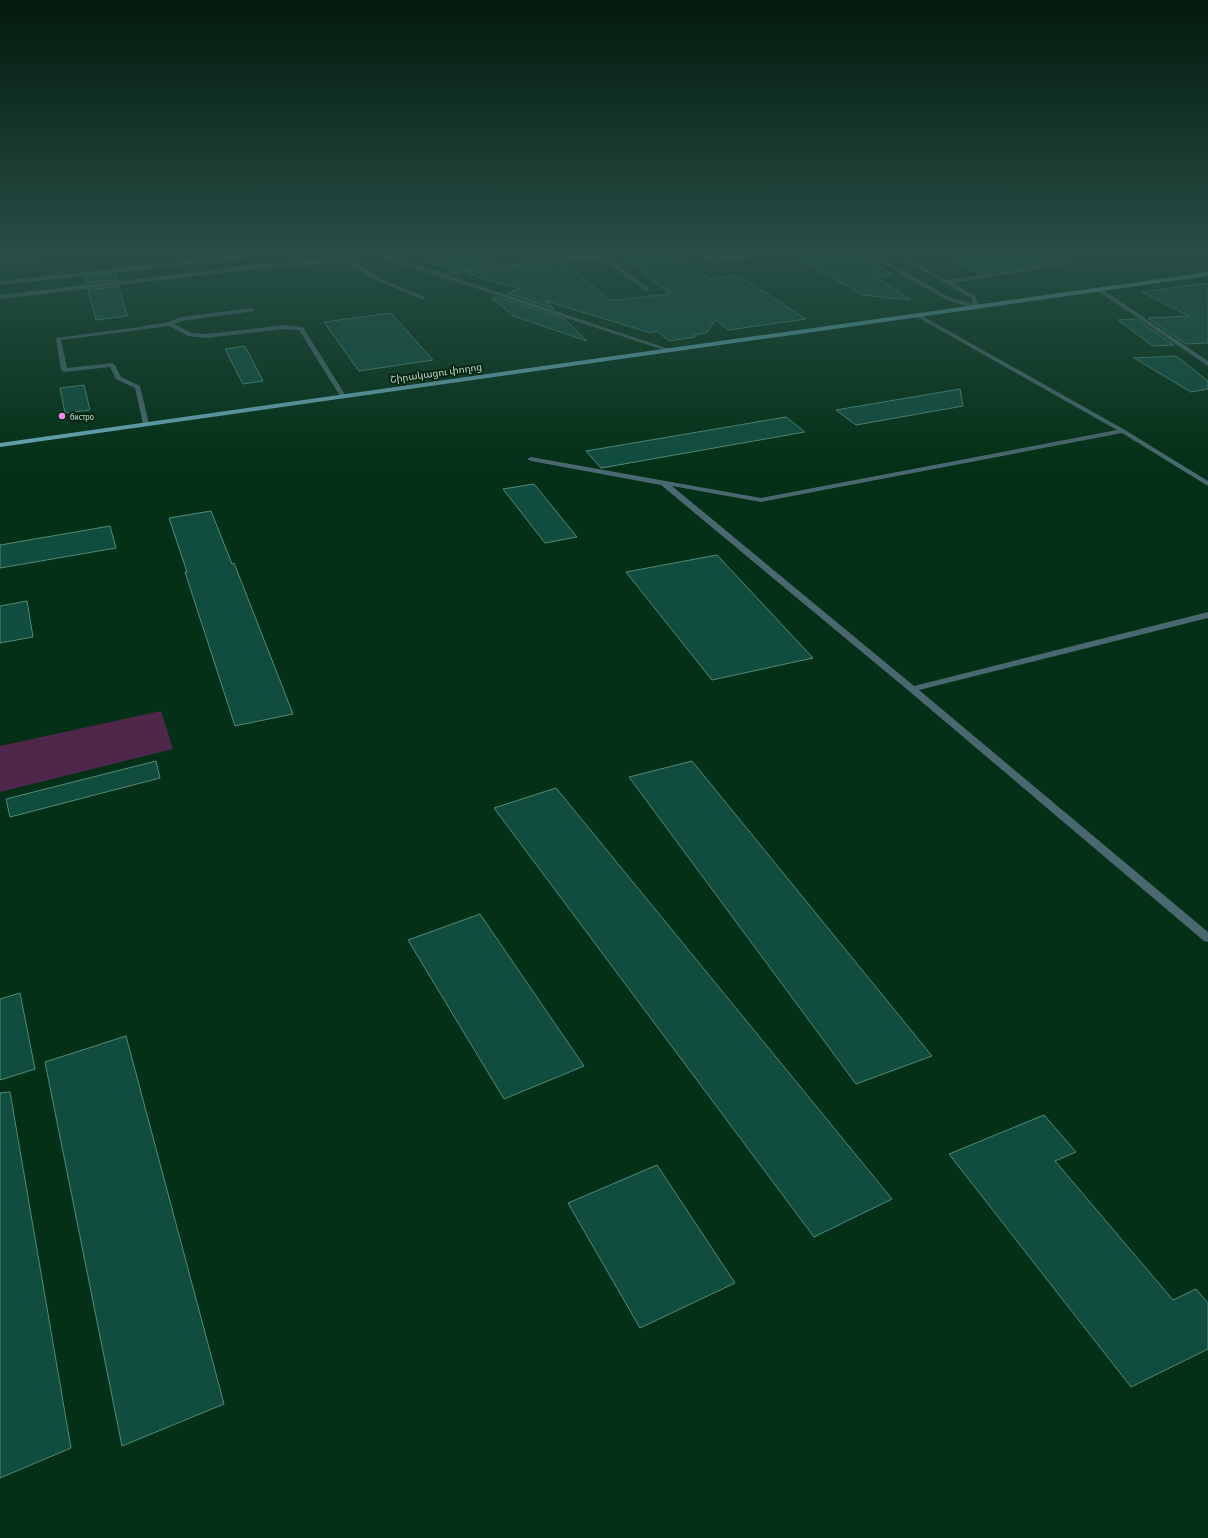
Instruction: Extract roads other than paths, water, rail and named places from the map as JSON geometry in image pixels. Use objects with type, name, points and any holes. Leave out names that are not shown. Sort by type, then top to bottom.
[{"type":"main road","name":"Շիրակացու փողոց","points":[[0,445],[871,323]]},
{"type":"street","points":[[586,323],[672,351]]},
{"type":"street","points":[[931,323],[1123,431],[1208,484]]},
{"type":"street","points":[[1148,323],[1208,364]]},
{"type":"street","points":[[146,424],[138,387],[118,378],[112,365],[64,370],[58,339],[170,324],[178,330],[190,335],[207,336],[283,327],[301,328],[343,396]]},
{"type":"street","points":[[531,459],[761,500],[1123,431]]},
{"type":"street","points":[[664,483],[1208,938]]},
{"type":"street","points":[[912,689],[1208,615]]},
{"type":"place","name":"бистро","points":[[62,416]]}]
